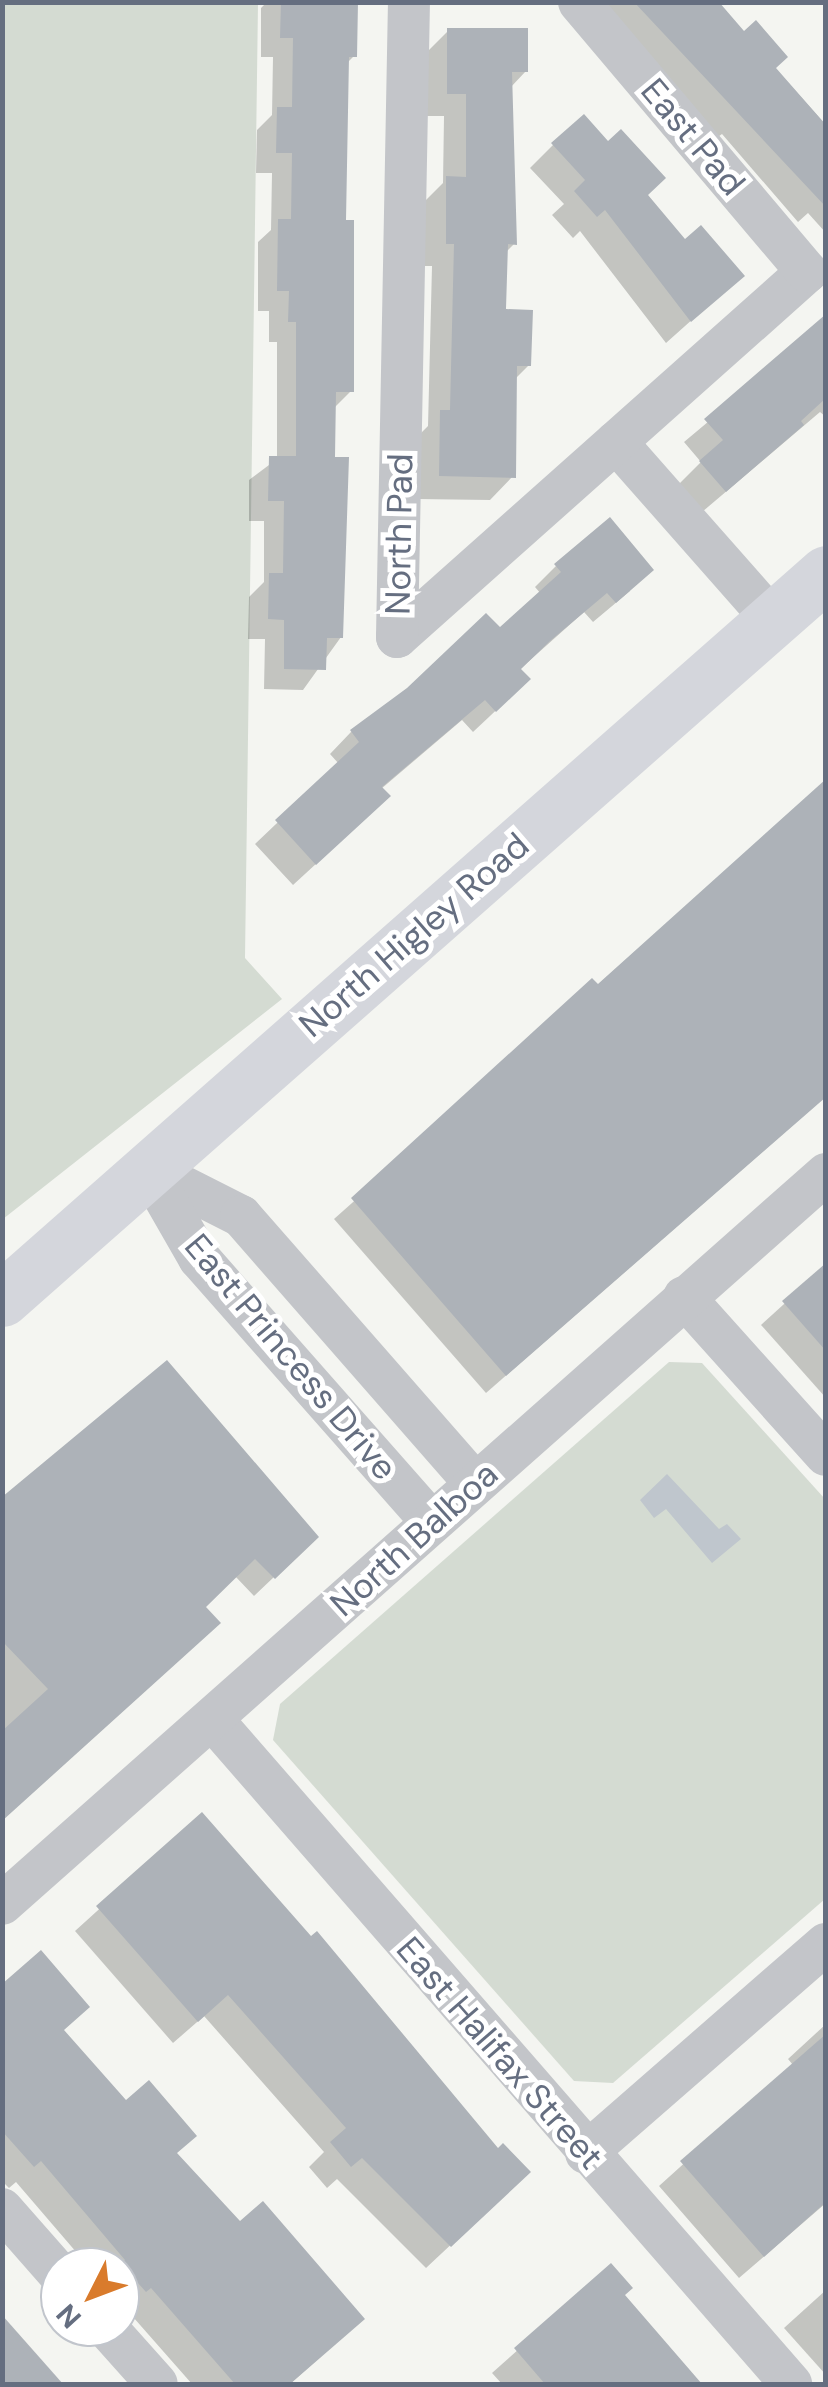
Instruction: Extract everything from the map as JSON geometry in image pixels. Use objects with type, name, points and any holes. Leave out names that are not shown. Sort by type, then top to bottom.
[{"type":"main road","name":"North Higley Road","points":[[2,1299],[826,573]]},
{"type":"street","name":"North Pad","points":[[409,2],[397,637],[807,272]]},
{"type":"street","name":"East Pad","points":[[580,2],[807,272]]},
{"type":"street","points":[[616,442],[772,619]]},
{"type":"street","name":"East Princess Drive","points":[[148,1170],[241,1216],[476,1484]]},
{"type":"street","name":"East Princess Drive","points":[[148,1170],[198,1258],[432,1522]]},
{"type":"street","name":"North Balboa","points":[[2,1904],[826,1174]]},
{"type":"street","points":[[684,1297],[826,1455]]},
{"type":"street","name":"East Halifax Street","points":[[212,1719],[791,2384]]},
{"type":"street","points":[[586,2153],[826,1944]]},
{"type":"street","points":[[2,2209],[40,2252]]},
{"type":"street","points":[[124,2347],[156,2384]]},
{"type":"shaded area","points":[[3,2],[258,3],[245,958],[282,999],[3,1219]]},
{"type":"shaded area","points":[[669,1362],[702,1363],[825,1499],[825,1899],[613,2083],[574,2081],[273,1740],[280,1704]]},
{"type":"shaded area","points":[[667,1474],[719,1529],[727,1524],[741,1539],[712,1563],[666,1509],[654,1518],[640,1500]]},
{"type":"building","points":[[281,2],[358,2],[357,57],[349,57],[346,220],[354,220],[354,392],[336,392],[335,457],[349,457],[343,638],[327,638],[326,670],[284,669],[284,620],[268,619],[269,573],[283,573],[284,501],[268,501],[269,456],[296,456],[296,322],[288,322],[289,291],[277,291],[278,219],[291,219],[292,153],[276,153],[277,107],[292,107],[293,38],[280,38]]},
{"type":"building","points":[[634,2],[719,2],[744,31],[756,20],[788,57],[776,68],[826,125],[826,207]]},
{"type":"building","points":[[447,28],[528,28],[528,72],[512,72],[517,245],[508,244],[506,309],[533,310],[531,366],[517,366],[516,478],[439,476],[440,410],[450,410],[454,244],[446,244],[446,176],[466,177],[466,94],[447,94]]},
{"type":"building","points":[[584,114],[608,141],[621,129],[666,178],[648,195],[685,239],[701,225],[745,276],[691,322],[605,210],[597,217],[574,191],[585,180],[551,143]]},
{"type":"building","points":[[826,314],[826,398],[801,421],[804,425],[726,492],[699,461],[723,440],[704,419]]},
{"type":"building","points":[[610,517],[654,570],[616,603],[607,593],[550,641],[521,669],[531,679],[496,712],[485,700],[382,787],[391,796],[316,865],[275,820],[359,742],[350,730],[407,688],[486,613],[500,627],[561,572],[554,564]]},
{"type":"building","points":[[826,779],[826,1097],[506,1376],[351,1198],[592,978],[598,984]]},
{"type":"building","points":[[826,1263],[826,1351],[782,1301]]},
{"type":"building","points":[[167,1360],[319,1537],[275,1579],[255,1559],[206,1607],[221,1623],[2,1821],[2,1731],[48,1689],[2,1641],[2,1497]]},
{"type":"building","points":[[202,1812],[311,1936],[317,1931],[498,2148],[503,2143],[531,2172],[451,2247],[362,2158],[351,2167],[330,2142],[346,2128],[228,1995],[198,2022],[96,1906]]},
{"type":"building","points":[[41,1950],[90,2007],[64,2030],[126,2100],[149,2080],[197,2136],[177,2153],[240,2221],[263,2201],[365,2319],[290,2384],[235,2384],[151,2288],[146,2292],[140,2285],[140,2247],[114,2247],[41,2161],[34,2167],[2,2131],[2,1984]]},
{"type":"building","points":[[826,2034],[826,2202],[764,2257],[680,2161]]},
{"type":"building","points":[[611,2263],[633,2288],[625,2295],[702,2384],[545,2384],[514,2348]]},
{"type":"building","points":[[2,2315],[63,2384],[2,2384]]}]
